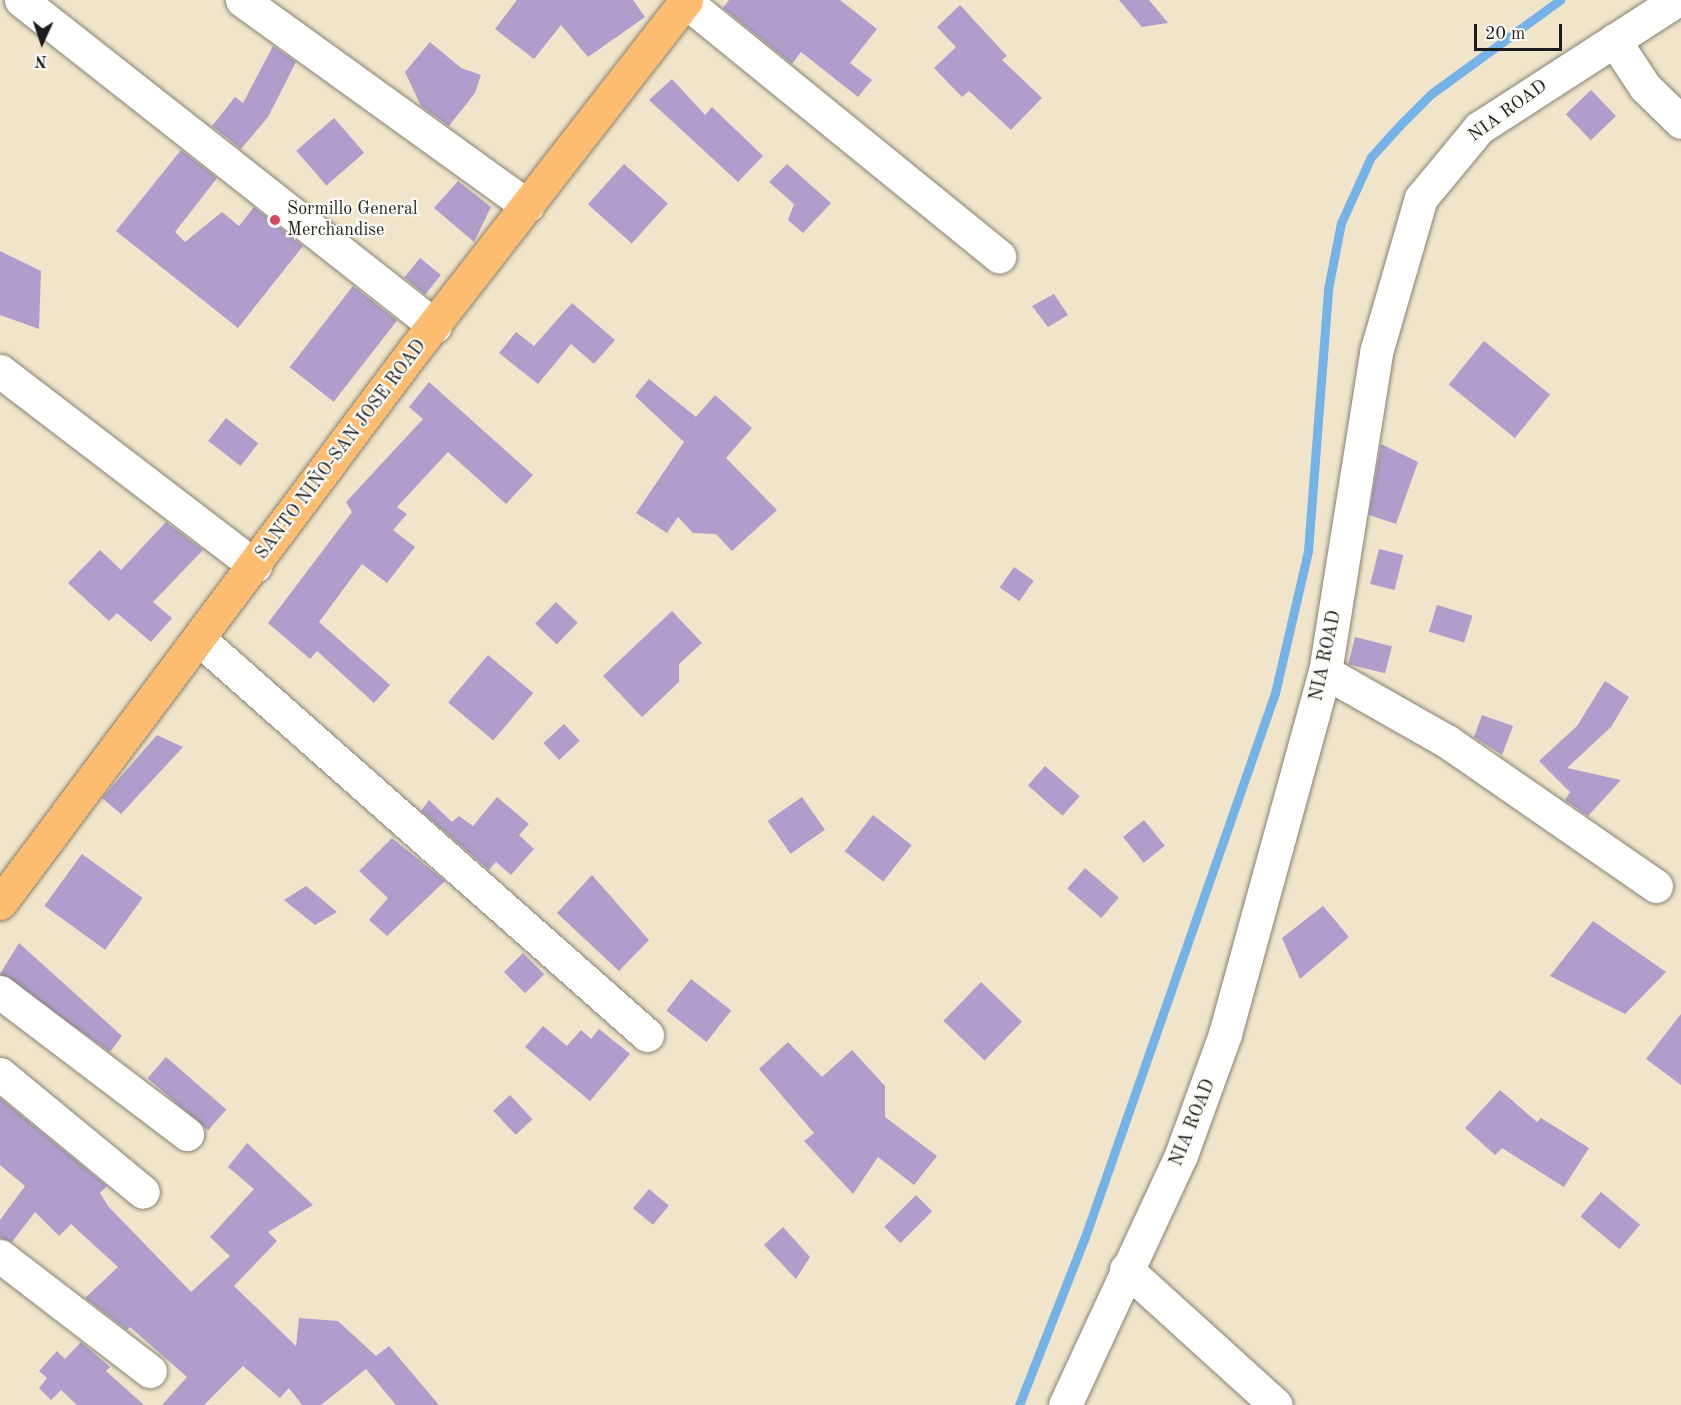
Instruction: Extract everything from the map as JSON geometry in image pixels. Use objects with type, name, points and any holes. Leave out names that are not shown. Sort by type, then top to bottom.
[{"type":"main road","name":"SANTO NIÑO-SAN JOSE ROAD","points":[[0,903],[435,326],[686,0]]},
{"type":"street","points":[[21,0],[435,326]]},
{"type":"street","points":[[242,0],[528,206]]},
{"type":"street","points":[[686,0],[999,256]]},
{"type":"street","name":"NIA ROAD","points":[[1065,1405],[1208,1090],[1325,672],[1377,349],[1420,198],[1479,128],[1677,0]]},
{"type":"street","points":[[1614,40],[1645,87],[1681,122]]},
{"type":"street","points":[[0,371],[255,566]]},
{"type":"street","points":[[199,639],[647,1035]]},
{"type":"street","points":[[1325,672],[1468,754],[1656,886]]},
{"type":"street","points":[[0,992],[187,1134]]},
{"type":"street","points":[[0,1074],[143,1192]]},
{"type":"street","points":[[0,1256],[150,1371]]},
{"type":"street","points":[[1126,1269],[1276,1405]]},
{"type":"building","points":[[517,0],[633,0],[645,17],[588,57],[561,25],[534,59],[495,29]]},
{"type":"building","points":[[729,0],[840,0],[877,29],[850,63],[872,80],[858,97],[801,52],[792,64],[723,8]]},
{"type":"building","points":[[1119,0],[1149,0],[1168,23],[1142,27]]},
{"type":"building","points":[[960,5],[1007,56],[1002,60],[1042,98],[1011,130],[969,91],[962,97],[934,68],[956,47],[937,27]]},
{"type":"building","points":[[430,42],[461,68],[481,75],[475,93],[449,126],[421,106],[405,72]]},
{"type":"building","points":[[273,46],[296,62],[268,117],[241,149],[212,126],[235,97],[243,103]]},
{"type":"building","points":[[672,79],[705,115],[712,107],[763,156],[738,182],[649,100]]},
{"type":"building","points":[[1591,90],[1616,116],[1591,140],[1566,114]]},
{"type":"building","points":[[334,118],[364,153],[326,186],[296,151]]},
{"type":"building","points":[[181,150],[217,178],[175,232],[185,242],[222,212],[239,226],[254,207],[303,246],[238,328],[116,231]]},
{"type":"building","points":[[624,164],[668,203],[632,244],[588,204]]},
{"type":"building","points":[[787,164],[831,203],[803,233],[788,220],[794,204],[769,182]]},
{"type":"building","points":[[458,181],[491,207],[474,242],[434,208]]},
{"type":"building","points":[[0,251],[41,271],[39,329],[0,315]]},
{"type":"building","points":[[420,258],[441,275],[425,294],[404,277]]},
{"type":"building","points":[[353,286],[397,320],[334,402],[290,367]]},
{"type":"building","points":[[1054,294],[1068,315],[1048,327],[1032,306]]},
{"type":"building","points":[[572,303],[615,340],[594,364],[571,344],[538,384],[499,353],[516,332],[534,346]]},
{"type":"building","points":[[1484,341],[1550,394],[1515,438],[1449,385]]},
{"type":"building","points":[[649,379],[696,417],[715,395],[752,428],[726,458],[777,510],[732,551],[716,534],[693,533],[678,517],[667,533],[636,513],[684,442],[635,396]]},
{"type":"building","points":[[429,382],[533,475],[506,504],[448,452],[397,507],[407,514],[393,530],[415,547],[387,583],[362,564],[319,622],[390,685],[374,703],[317,651],[310,659],[268,623],[352,512],[346,502],[423,419],[409,407]]},
{"type":"building","points":[[226,418],[258,443],[240,466],[208,441]]},
{"type":"building","points":[[1381,444],[1418,462],[1396,524],[1369,515]]},
{"type":"building","points":[[166,522],[203,550],[153,602],[172,618],[151,642],[117,613],[109,621],[68,583],[100,550],[121,570]]},
{"type":"building","points":[[1379,549],[1403,555],[1395,590],[1370,584]]},
{"type":"building","points":[[1014,567],[1034,581],[1019,601],[1000,587]]},
{"type":"building","points":[[556,602],[578,623],[557,644],[535,624]]},
{"type":"building","points":[[1437,605],[1472,616],[1464,643],[1429,632]]},
{"type":"building","points":[[672,611],[702,643],[679,664],[679,682],[642,717],[603,676]]},
{"type":"building","points":[[1355,637],[1392,646],[1385,673],[1348,664]]},
{"type":"building","points":[[488,655],[533,693],[493,740],[448,702]]},
{"type":"building","points":[[1605,681],[1629,697],[1611,727],[1567,768],[1621,780],[1588,816],[1565,800],[1570,792],[1539,761],[1577,726]]},
{"type":"building","points":[[1482,715],[1513,726],[1502,755],[1474,737]]},
{"type":"building","points":[[564,724],[580,741],[559,760],[544,743]]},
{"type":"building","points":[[157,735],[183,747],[121,814],[102,798]]},
{"type":"building","points":[[1045,766],[1080,796],[1063,816],[1028,786]]},
{"type":"building","points":[[497,797],[529,824],[519,835],[534,849],[511,875],[496,862],[489,870],[421,811],[429,800],[452,822],[459,816],[473,826]]},
{"type":"building","points":[[802,797],[825,830],[791,854],[768,821]]},
{"type":"building","points":[[873,815],[912,845],[883,881],[845,851]]},
{"type":"building","points":[[1144,820],[1165,846],[1144,863],[1123,837]]},
{"type":"building","points":[[392,838],[445,881],[387,936],[369,920],[388,898],[359,871]]},
{"type":"building","points":[[82,854],[143,898],[105,950],[44,906]]},
{"type":"building","points":[[1085,868],[1119,898],[1101,918],[1067,888]]},
{"type":"building","points":[[592,875],[649,940],[619,971],[557,913]]},
{"type":"building","points":[[306,886],[337,912],[315,925],[284,900]]},
{"type":"building","points":[[1323,906],[1349,937],[1300,979],[1282,938]]},
{"type":"building","points":[[1593,921],[1666,972],[1625,1014],[1550,976]]},
{"type":"building","points":[[19,943],[122,1036],[110,1052],[0,974]]},
{"type":"building","points":[[523,953],[544,974],[525,993],[504,972]]},
{"type":"building","points":[[691,979],[731,1010],[707,1042],[666,1011]]},
{"type":"building","points":[[981,982],[1022,1022],[984,1060],[943,1021]]},
{"type":"building","points":[[1681,1014],[1681,1085],[1646,1059]]},
{"type":"building","points":[[543,1026],[567,1046],[581,1030],[591,1039],[599,1029],[630,1054],[590,1101],[525,1047]]},
{"type":"building","points":[[788,1042],[822,1077],[852,1050],[885,1086],[885,1117],[937,1156],[914,1185],[878,1157],[853,1194],[804,1141],[814,1133],[759,1069]]},
{"type":"building","points":[[166,1057],[226,1109],[208,1131],[148,1078]]},
{"type":"building","points":[[1500,1090],[1537,1122],[1541,1118],[1589,1148],[1564,1187],[1502,1148],[1495,1155],[1465,1128]]},
{"type":"building","points":[[510,1095],[533,1119],[516,1135],[493,1111]]},
{"type":"building","points":[[0,1098],[107,1186],[100,1193],[108,1206],[191,1292],[230,1256],[210,1237],[254,1189],[228,1167],[247,1143],[313,1205],[268,1232],[277,1241],[234,1286],[296,1346],[299,1318],[338,1321],[376,1356],[389,1346],[439,1405],[396,1405],[366,1369],[321,1405],[302,1405],[289,1388],[280,1398],[243,1366],[204,1405],[162,1405],[187,1377],[130,1327],[127,1330],[85,1298],[118,1267],[71,1224],[59,1236],[35,1212],[12,1242],[0,1238],[0,1220],[25,1186],[0,1165]]},
{"type":"building","points":[[649,1189],[669,1206],[653,1225],[633,1208]]},
{"type":"building","points":[[1601,1192],[1640,1225],[1619,1249],[1580,1217]]},
{"type":"building","points":[[916,1195],[932,1211],[900,1243],[884,1227]]},
{"type":"building","points":[[783,1227],[810,1257],[796,1279],[764,1245]]},
{"type":"building","points":[[81,1342],[110,1367],[106,1371],[144,1405],[77,1405],[61,1390],[51,1400],[39,1388],[47,1378],[39,1371],[57,1351],[65,1359]]},
{"type":"waterway","points":[[1019,1405],[1085,1237],[1275,693],[1308,551],[1328,289],[1341,223],[1371,157],[1400,125],[1431,94],[1560,0]]},
{"type":"place","name":"Sormillo General Merchandise","points":[[275,220]]}]
